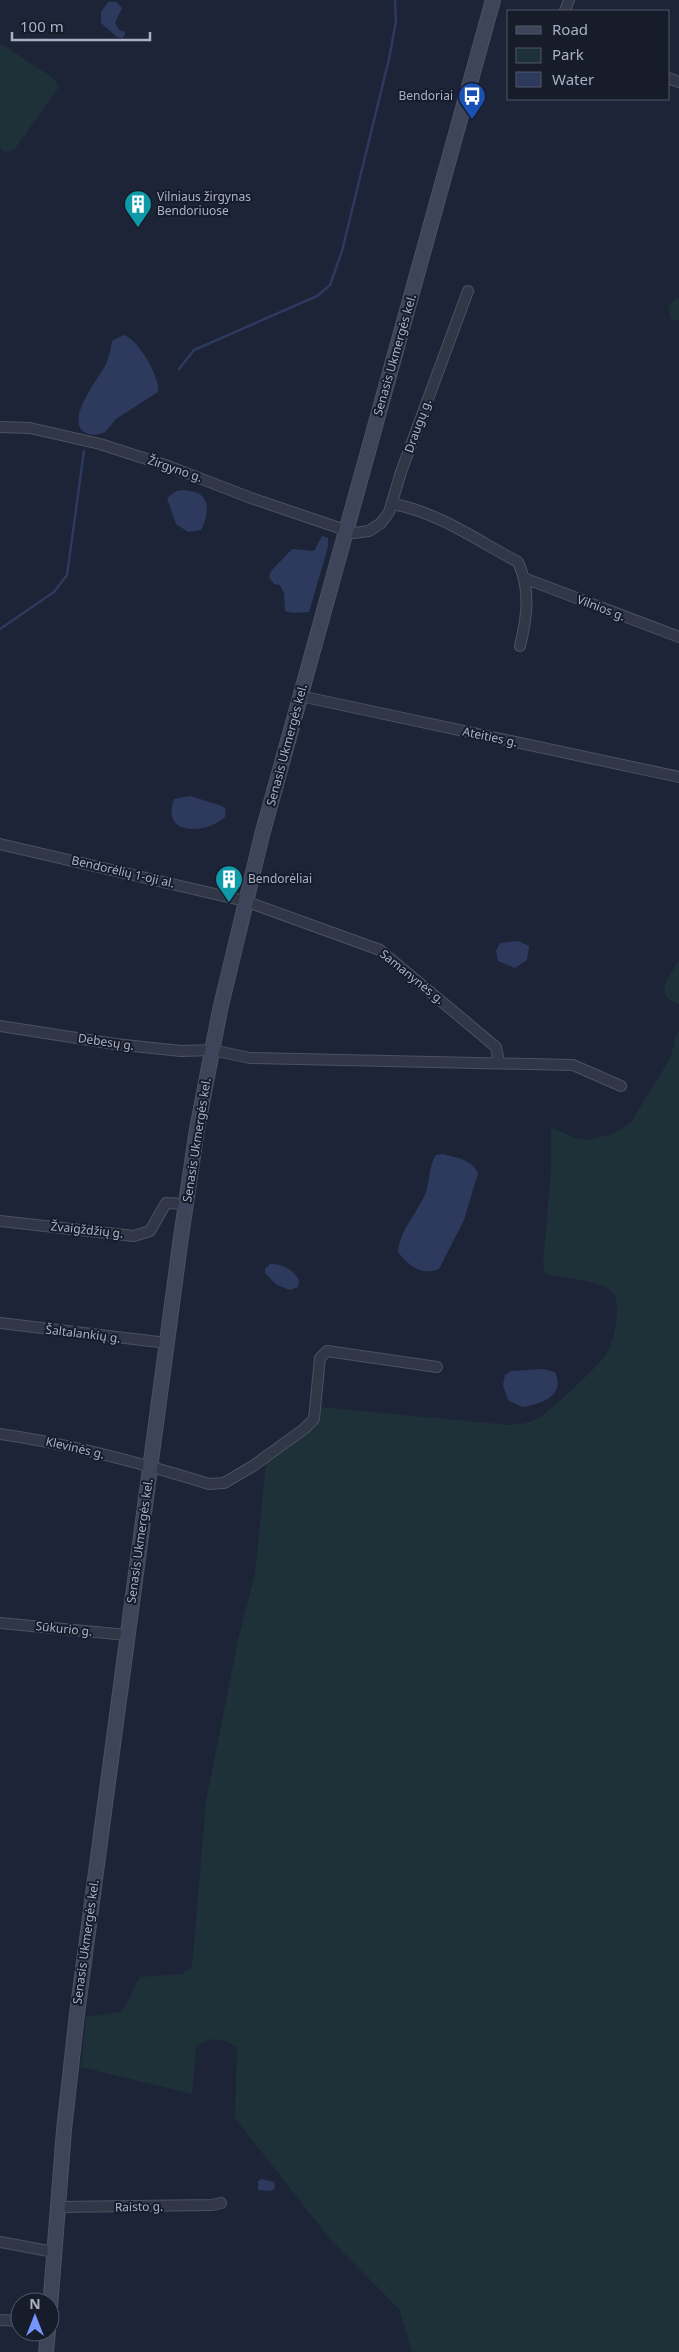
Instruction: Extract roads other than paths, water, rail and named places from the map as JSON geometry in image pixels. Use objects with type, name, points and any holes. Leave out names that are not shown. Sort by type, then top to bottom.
[{"type":"main road","name":"Senasis Ukmergės kel.","points":[[51,2292],[69,2078],[186,1204],[212,1050],[245,901],[493,0]]},
{"type":"street","name":"Draugų g.","points":[[346,529],[354,533],[369,531],[381,523],[393,504],[401,472],[468,291]]},
{"type":"street","name":"Žirgyno g.","points":[[0,427],[30,428],[100,444],[346,529]]},
{"type":"street","points":[[393,504],[414,508],[430,515],[518,562],[528,591],[524,629],[520,646]]},
{"type":"street","name":"Vilnios g.","points":[[524,578],[679,637]]},
{"type":"street","name":"Ateities g.","points":[[300,696],[679,778]]},
{"type":"street","name":"Bendorėlių 1-oji al.","points":[[0,844],[245,901]]},
{"type":"street","name":"Samanynės g.","points":[[245,901],[380,950],[496,1047],[499,1062]]},
{"type":"street","name":"Debesų g.","points":[[0,1026],[162,1049],[181,1051],[212,1050]]},
{"type":"street","points":[[212,1050],[250,1058],[573,1065],[621,1086]]},
{"type":"street","name":"Žvaigždžių g.","points":[[0,1220],[134,1236],[150,1231],[166,1203],[186,1204]]},
{"type":"street","name":"Šaltalankių g.","points":[[0,1323],[167,1343]]},
{"type":"street","name":"Klevinės g.","points":[[0,1434],[31,1438],[150,1466],[214,1484],[224,1483],[253,1466],[304,1429],[314,1419],[320,1358],[327,1351],[437,1367]]},
{"type":"street","name":"Sūkurio g.","points":[[0,1623],[127,1635]]},
{"type":"street","name":"Raisto g.","points":[[58,2208],[212,2205],[220,2203]]},
{"type":"street","points":[[0,2242],[54,2252]]},
{"type":"water","points":[[108,2],[116,2],[122,8],[115,23],[119,30],[125,32],[122,38],[117,37],[101,23],[101,12]]},
{"type":"water","points":[[123,335],[129,337],[135,343],[147,359],[156,377],[158,392],[116,419],[105,432],[95,435],[88,434],[80,427],[81,409],[106,364],[112,341]]},
{"type":"water","points":[[184,490],[197,493],[205,501],[207,511],[201,530],[188,532],[176,524],[167,498],[176,491]]},
{"type":"water","points":[[322,536],[328,538],[328,547],[309,612],[293,613],[285,611],[284,593],[280,585],[274,584],[269,577],[271,571],[292,549],[314,551]]},
{"type":"water","points":[[190,796],[222,806],[226,809],[225,817],[217,823],[197,829],[179,826],[174,820],[171,811],[174,799]]},
{"type":"water","points":[[518,941],[529,946],[527,960],[515,968],[498,961],[496,951],[500,943]]},
{"type":"water","points":[[443,1154],[468,1162],[478,1173],[464,1220],[439,1269],[427,1271],[416,1268],[407,1262],[398,1252],[399,1244],[426,1192],[434,1159],[436,1155]]},
{"type":"water","points":[[270,1264],[283,1266],[291,1271],[299,1281],[298,1287],[290,1290],[277,1285],[265,1273],[265,1269]]},
{"type":"water","points":[[543,1369],[555,1372],[558,1380],[557,1387],[550,1397],[537,1404],[522,1407],[508,1400],[503,1385],[505,1375],[511,1371]]},
{"type":"water","points":[[262,2179],[274,2182],[275,2188],[271,2191],[258,2190],[258,2181]]},
{"type":"waterway","points":[[179,369],[194,350],[317,296],[330,285],[342,251],[389,59],[396,21],[395,0]]},
{"type":"waterway","points":[[0,629],[54,592],[67,575],[84,451]]},
{"type":"place","name":"Bendoriai","points":[[472,120]]},
{"type":"place","name":"Vilniaus žirgynas Bendoriuose","points":[[138,228]]},
{"type":"place","name":"Bendorėliai","points":[[229,903]]}]
